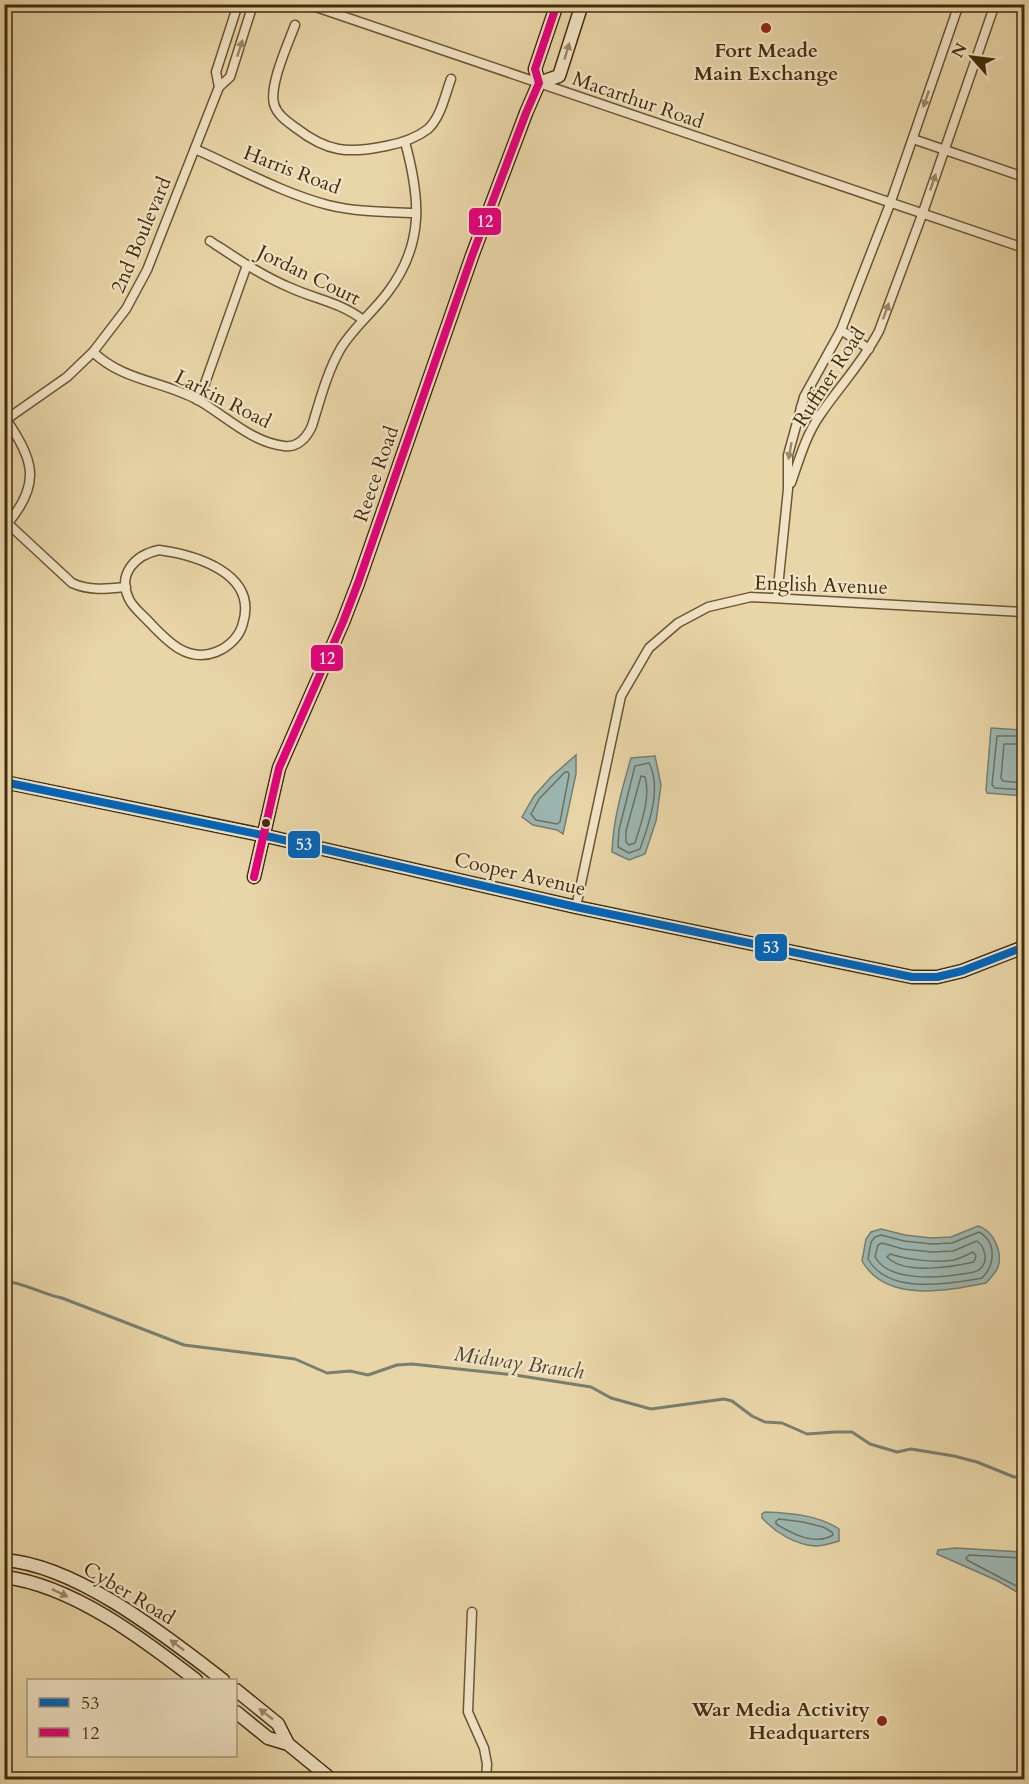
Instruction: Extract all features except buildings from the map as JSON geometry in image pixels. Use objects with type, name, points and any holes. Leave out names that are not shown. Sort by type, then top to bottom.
[{"type":"street","name":"2nd Boulevard","points":[[219,87],[216,72],[238,4]]},
{"type":"street","name":"2nd Boulevard","points":[[5,420],[67,377],[93,352],[111,331],[138,290],[219,87],[230,76],[253,4]]},
{"type":"street","name":"Macarthur Road","points":[[307,4],[890,204]]},
{"type":"street","points":[[340,15],[344,4]]},
{"type":"street","name":"Reece Road","points":[[254,877],[279,768],[351,602],[472,256],[525,112],[539,83],[535,69],[557,4]]},
{"type":"street","points":[[539,83],[559,76],[582,4]]},
{"type":"street","name":"Ruffner Road","points":[[777,597],[788,489],[788,454],[804,397],[841,330],[890,204],[959,4]]},
{"type":"street","name":"Ruffner Road","points":[[788,489],[802,450],[818,417],[870,349],[879,331],[995,4]]},
{"type":"street","points":[[295,25],[276,81],[274,104],[285,119],[312,140],[334,149],[360,151],[405,142],[430,127],[437,117],[451,79]]},
{"type":"street","points":[[913,139],[1024,177]]},
{"type":"street","name":"Larkin Road","points":[[93,352],[114,369],[197,400],[252,434],[285,446],[294,445],[308,435],[341,349],[389,291],[404,266],[415,232],[416,213],[415,178],[405,142]]},
{"type":"street","name":"Harris Road","points":[[195,149],[309,199],[355,209],[416,213]]},
{"type":"street","points":[[890,204],[1024,248]]},
{"type":"street","name":"Jordan Court","points":[[210,241],[247,265],[292,289],[346,309],[363,320]]},
{"type":"street","points":[[197,400],[203,389],[247,265]]},
{"type":"street","points":[[841,330],[870,349]]},
{"type":"street","points":[[801,407],[818,417]]},
{"type":"street","points":[[5,420],[26,450],[30,471],[26,497],[20,509],[6,521],[72,583],[93,589],[126,587]]},
{"type":"street","points":[[159,550],[192,556],[223,571],[235,580],[245,602],[244,622],[241,630],[228,645],[211,654],[193,654],[174,647],[129,601],[126,587],[127,572],[146,552],[159,550]]},
{"type":"street","name":"English Avenue","points":[[576,906],[621,696],[649,648],[678,623],[708,607],[751,597],[1024,612]]},
{"type":"street","name":"Cooper Avenue","points":[[4,782],[262,835],[576,906],[912,977],[937,977],[962,971],[1024,947]]},
{"type":"street","name":"Cyber Road","points":[[4,1560],[38,1566],[54,1572],[113,1602],[163,1634],[222,1679]]},
{"type":"street","name":"Cyber Road","points":[[4,1577],[34,1582],[96,1612],[130,1631],[195,1679]]},
{"type":"street","points":[[472,1612],[468,1712],[484,1748],[487,1764],[486,1779]]},
{"type":"street","points":[[237,1691],[278,1724],[288,1744]]},
{"type":"street","points":[[237,1713],[268,1738],[288,1744],[332,1779]]},
{"type":"water","points":[[991,728],[1024,730],[1024,796],[987,793]]},
{"type":"water","points":[[576,755],[576,774],[563,834],[557,830],[533,825],[522,817],[534,796]]},
{"type":"water","points":[[655,756],[661,785],[656,821],[645,854],[629,860],[612,852],[621,793],[631,758]]},
{"type":"water","points":[[978,1226],[988,1232],[996,1242],[999,1255],[997,1269],[986,1283],[936,1291],[901,1289],[873,1274],[862,1261],[866,1239],[871,1232],[881,1229],[931,1238],[951,1237]]},
{"type":"water","points":[[765,1512],[794,1514],[831,1524],[839,1529],[839,1541],[816,1546],[793,1540],[779,1533],[762,1518]]},
{"type":"water","points":[[956,1548],[1024,1552],[1024,1596],[998,1581],[937,1554],[938,1550]]},
{"type":"waterway","name":"Midway Branch","points":[[4,1281],[62,1298],[184,1345],[295,1359],[327,1373],[350,1371],[368,1375],[397,1365],[412,1364],[515,1375],[591,1387],[611,1398],[651,1409],[724,1399],[732,1401],[752,1416],[765,1422],[782,1423],[807,1434],[852,1432],[870,1444],[897,1452],[911,1449],[954,1456],[977,1462],[1014,1477],[1024,1477]]},
{"type":"transit line","name":"12","points":[[254,877],[279,768],[358,583],[472,256],[539,83],[535,69],[557,4]]},
{"type":"transit line","name":"53","points":[[4,782],[262,835],[576,907],[912,977],[937,977],[962,971],[1024,947]]},
{"type":"place","name":"Fort Meade Main Exchange","points":[[766,28]]},
{"type":"place","name":"War Media Activity Headquarters","points":[[882,1721]]}]
